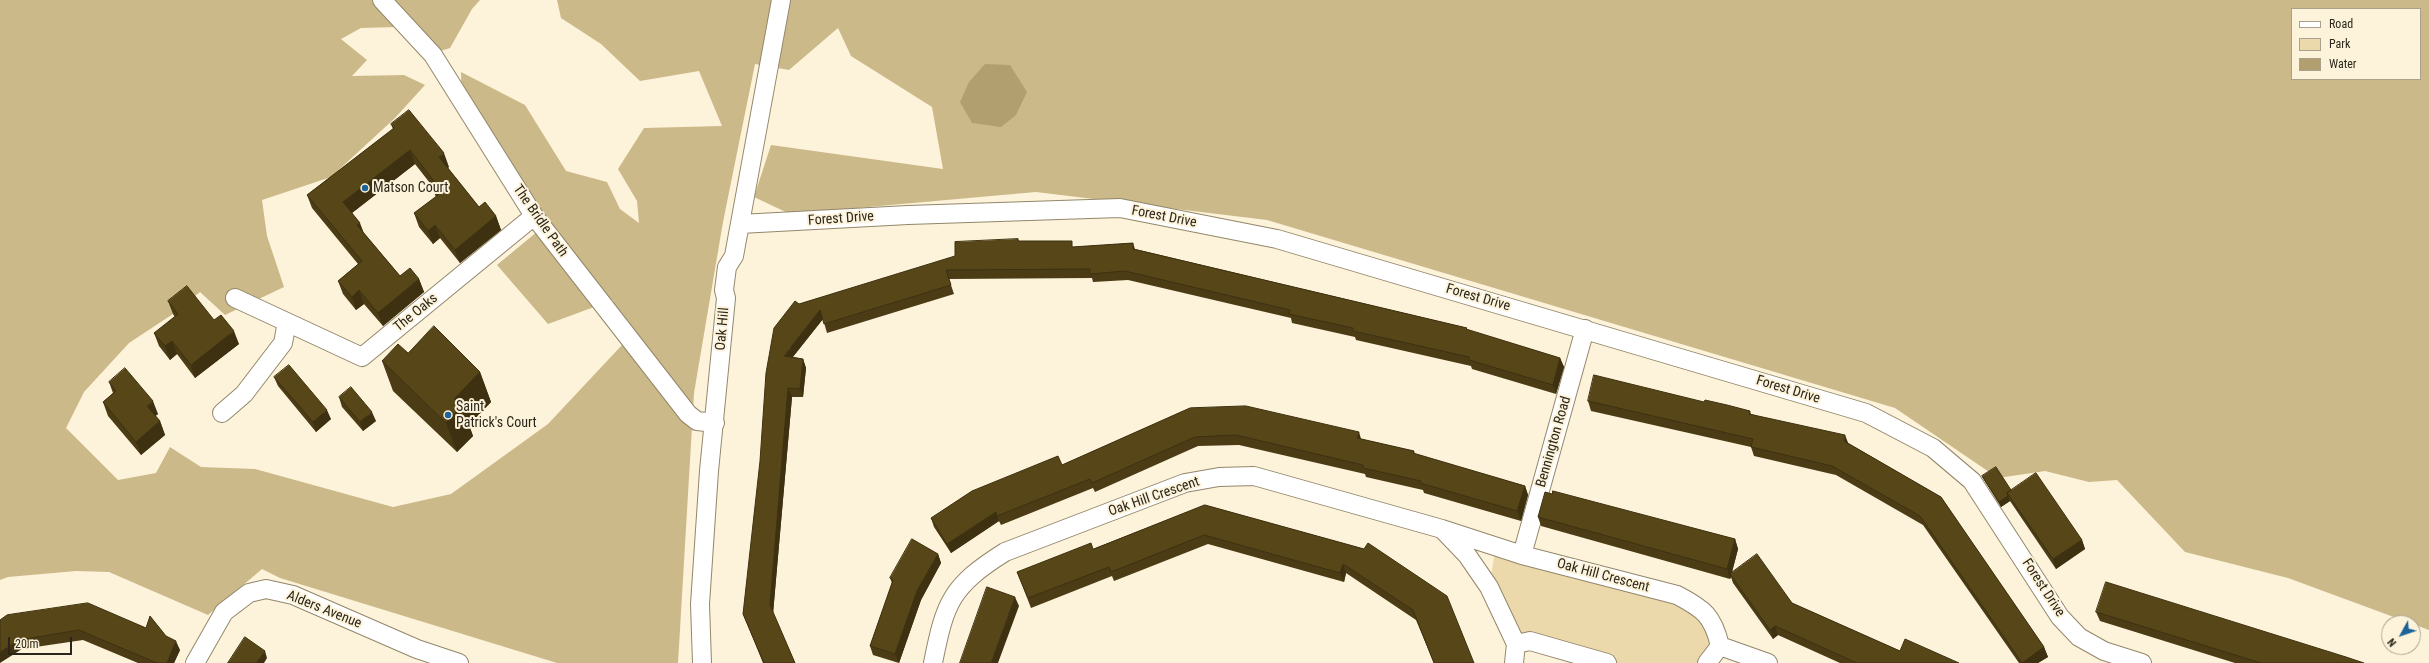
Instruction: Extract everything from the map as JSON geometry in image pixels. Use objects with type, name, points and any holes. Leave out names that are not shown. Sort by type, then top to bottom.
[{"type":"street","name":"The Bridle Path","points":[[382,0],[433,55],[534,216],[688,414],[697,421],[714,423]]},
{"type":"street","name":"Oak Hill","points":[[702,663],[700,604],[709,471],[726,298],[724,290],[728,268],[734,259],[781,0]]},
{"type":"street","name":"Forest Drive","points":[[740,224],[908,215],[1120,208],[1277,239],[1866,413],[1933,448],[1972,481],[2060,617],[2079,636],[2103,657],[2142,663]]},
{"type":"street","name":"The Oaks","points":[[235,298],[362,357],[534,216]]},
{"type":"street","points":[[222,413],[244,394],[284,343],[287,322]]},
{"type":"street","name":"Bennington Road","points":[[1522,555],[1585,330]]},
{"type":"street","name":"Oak Hill Crescent","points":[[933,663],[942,620],[956,591],[978,569],[1005,552],[1185,483],[1219,477],[1254,476],[1442,529],[1522,555],[1677,595],[1694,604],[1708,615],[1716,630],[1720,646]]},
{"type":"street","points":[[1442,529],[1467,555],[1488,587],[1516,644],[1514,663]]},
{"type":"street","name":"Alders Avenue","points":[[195,663],[224,612],[249,594],[266,589],[293,595],[417,649],[459,663]]},
{"type":"street","points":[[1516,644],[1530,640],[1607,663]]},
{"type":"street","points":[[1707,663],[1720,646],[1768,663]]},
{"type":"green space","points":[[1496,546],[1677,595],[1716,629],[1707,663],[1607,663],[1516,644],[1489,587]]},
{"type":"shaded area","points":[[0,0],[480,0],[472,9],[450,48],[437,52],[396,27],[361,28],[341,39],[367,60],[352,76],[404,75],[425,85],[395,118],[331,177],[262,200],[267,236],[284,287],[225,315],[200,292],[173,314],[129,343],[84,392],[66,428],[118,480],[156,473],[170,447],[201,467],[255,469],[393,507],[451,494],[548,424],[622,345],[613,300],[548,324],[497,265],[538,231],[462,110],[461,72],[525,105],[566,171],[607,182],[620,209],[639,223],[637,201],[618,169],[644,128],[722,126],[699,71],[640,81],[601,44],[561,18],[557,0],[2429,0],[2429,630],[2421,627],[2421,615],[2388,615],[2288,578],[2185,552],[2117,480],[2089,482],[2045,471],[1998,478],[1895,408],[1267,220],[1036,192],[790,214],[754,197],[771,145],[943,169],[932,107],[851,56],[838,28],[789,70],[755,64],[723,222],[694,393],[678,663],[557,663],[280,578],[262,569],[208,615],[109,572],[76,571],[8,577],[0,580]]},
{"type":"water","points":[[985,64],[1010,65],[1027,92],[1016,115],[1001,127],[972,123],[960,102],[969,82]]},
{"type":"building","points":[[409,110],[444,153],[439,157],[479,207],[485,202],[496,216],[455,250],[435,225],[428,231],[414,213],[438,195],[432,188],[436,184],[410,150],[343,202],[360,223],[357,225],[400,276],[410,268],[419,279],[378,313],[359,290],[352,297],[338,281],[362,261],[307,195],[394,128],[391,124]]},
{"type":"building","points":[[1018,239],[1018,241],[1072,241],[1072,247],[1133,243],[1133,249],[1467,328],[1466,329],[1560,358],[1553,385],[1469,360],[1469,357],[1353,331],[1353,328],[1289,314],[1290,310],[1125,271],[1090,274],[1090,269],[946,270],[951,285],[824,324],[820,310],[784,356],[803,359],[800,389],[788,388],[770,605],[795,663],[764,663],[743,614],[760,461],[766,373],[774,328],[795,301],[799,304],[955,256],[955,242]]},
{"type":"building","points":[[187,286],[214,320],[221,315],[234,331],[191,365],[172,341],[165,346],[154,333],[178,314],[168,301]]},
{"type":"building","points":[[434,326],[480,372],[454,399],[462,406],[446,423],[382,361],[398,344],[408,353]]},
{"type":"building","points":[[289,365],[327,410],[313,422],[274,377]]},
{"type":"building","points":[[125,368],[153,401],[147,406],[160,421],[136,442],[103,402],[116,391],[109,382]]},
{"type":"building","points":[[1594,375],[1704,402],[1705,400],[1727,405],[1750,411],[1749,414],[1845,435],[1844,441],[1941,497],[2044,647],[2022,663],[1920,516],[1832,466],[1751,447],[1753,439],[1588,401]]},
{"type":"building","points":[[351,387],[372,412],[360,422],[339,397]]},
{"type":"building","points":[[1246,406],[1359,432],[1357,438],[1414,451],[1413,453],[1525,486],[1517,511],[1420,483],[1421,481],[1363,468],[1363,465],[1236,435],[1195,437],[1092,483],[1090,479],[997,516],[996,512],[947,544],[931,518],[972,491],[1058,456],[1062,465],[1190,408]]},
{"type":"building","points":[[1996,467],[2011,490],[2007,493],[2008,496],[1999,502],[1982,476]]},
{"type":"building","points":[[2036,473],[2082,540],[2053,559],[2007,493]]},
{"type":"building","points":[[1553,491],[1735,539],[1727,569],[1538,517],[1545,492],[1552,494]]},
{"type":"building","points":[[1205,505],[1364,549],[1368,543],[1447,596],[1474,663],[1434,663],[1413,610],[1343,564],[1340,573],[1204,535],[1111,572],[1109,567],[1028,598],[1017,572],[1091,543],[1093,549]]},
{"type":"building","points":[[912,539],[938,554],[917,591],[895,654],[870,646],[893,580],[890,578]]},
{"type":"building","points":[[1757,554],[1792,603],[1900,651],[1905,639],[1959,663],[1857,663],[1775,626],[1770,630],[1730,574]]},
{"type":"building","points":[[2106,582],[2364,663],[2261,663],[2096,612]]},
{"type":"building","points":[[987,587],[1015,597],[991,663],[960,663]]},
{"type":"building","points":[[88,603],[146,628],[150,616],[166,636],[176,641],[167,663],[157,663],[79,630],[19,640],[0,652],[0,620],[7,615]]},
{"type":"building","points":[[245,637],[265,651],[256,663],[228,663]]},
{"type":"place","name":"Matson Court","points":[[365,188]]},
{"type":"place","name":"Saint Patrick's Court","points":[[448,415]]}]
